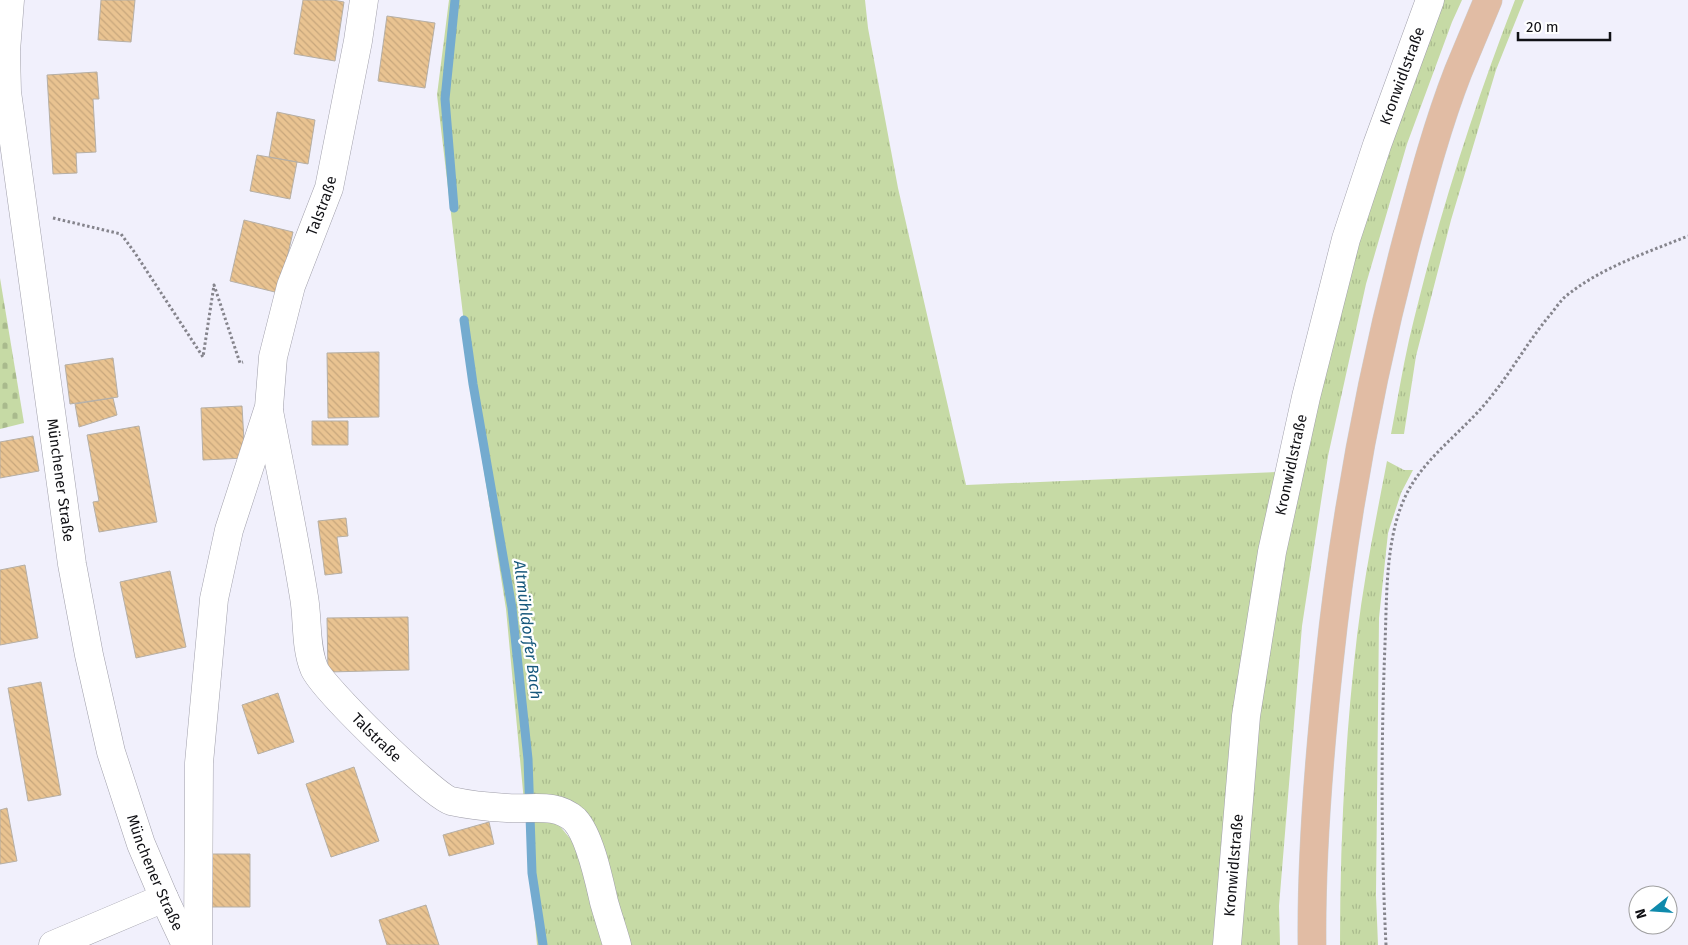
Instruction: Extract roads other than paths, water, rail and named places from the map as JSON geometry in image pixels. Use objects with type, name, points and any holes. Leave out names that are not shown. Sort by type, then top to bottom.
[{"type":"main road","points":[[1312,945],[1315,830],[1322,733],[1335,609],[1352,490],[1370,393],[1397,277],[1426,168],[1458,74],[1488,0]]},
{"type":"street","name":"Münchener Straße","points":[[10,0],[4,92],[23,212],[72,564],[89,655],[111,752],[141,844],[186,945]]},
{"type":"street","name":"Talstraße","points":[[198,945],[199,763],[214,599],[229,530],[269,407],[273,357],[291,286],[329,188],[358,41],[364,0]]},
{"type":"street","name":"Kronwidlstraße","points":[[1227,945],[1246,716],[1272,552],[1301,416],[1346,239],[1377,145],[1430,0]]},
{"type":"street","name":"Talstraße","points":[[269,407],[304,598],[314,669],[330,691],[349,711],[437,793],[449,800],[508,808],[546,807],[560,811],[578,823],[593,858],[617,945]]},
{"type":"street","points":[[54,945],[164,898]]},
{"type":"waterway","name":"Altmühldorfer Bach","points":[[454,208],[445,99],[455,0]]},
{"type":"waterway","name":"Altmühldorfer Bach","points":[[464,320],[473,384],[512,608],[528,759],[532,873],[543,945]]}]
